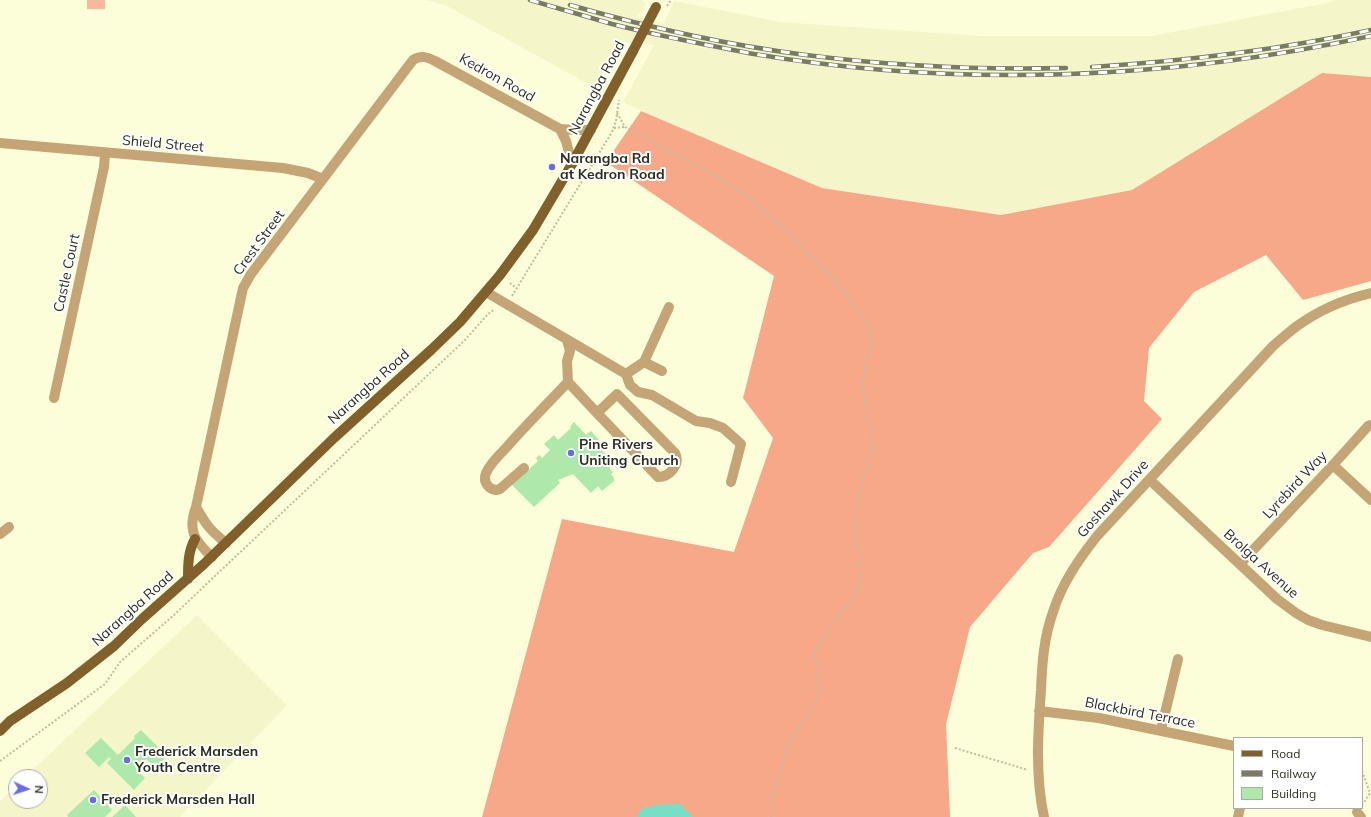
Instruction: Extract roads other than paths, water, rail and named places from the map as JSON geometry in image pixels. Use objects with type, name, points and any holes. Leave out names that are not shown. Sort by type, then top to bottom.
[{"type":"main road","name":"Narangba Road","points":[[0,732],[5,722],[84,671],[188,579],[334,438],[448,334],[486,292],[523,245],[572,164],[633,51],[660,5]]},
{"type":"main road","points":[[188,579],[188,560],[195,539]]},
{"type":"street","name":"Kedron Road","points":[[419,57],[429,58],[436,61],[560,128],[591,130]]},
{"type":"street","name":"Crest Street","points":[[195,539],[192,515],[196,507],[243,288],[251,274],[409,65],[413,60],[419,57]]},
{"type":"street","points":[[560,128],[566,141],[572,164]]},
{"type":"street","name":"Shield Street","points":[[0,144],[283,168],[308,173],[323,179]]},
{"type":"street","name":"Castle Court","points":[[54,398],[104,167],[105,154]]},
{"type":"street","points":[[486,292],[626,374],[630,385],[638,392],[652,395],[696,421],[710,423],[724,428],[741,444],[731,482]]},
{"type":"street","name":"Goshawk Drive","points":[[1044,817],[1040,798],[1038,772],[1039,711],[1043,653],[1046,633],[1053,612],[1069,575],[1097,536],[1280,341],[1298,325],[1324,310],[1358,296],[1371,293]]},
{"type":"street","points":[[626,374],[644,362],[669,307]]},
{"type":"street","points":[[567,340],[570,351],[567,361],[568,382],[597,413],[658,477],[663,477],[670,473],[676,461],[675,453],[617,394],[597,413]]},
{"type":"street","points":[[644,362],[662,371]]},
{"type":"street","points":[[524,468],[500,490],[492,488],[484,480],[493,462],[568,382]]},
{"type":"street","name":"Lyrebird Way","points":[[1240,564],[1333,466],[1368,426],[1371,425]]},
{"type":"street","points":[[1333,466],[1371,500]]},
{"type":"street","name":"Brolga Avenue","points":[[1150,480],[1277,599],[1296,613],[1322,625],[1371,637]]},
{"type":"street","points":[[196,507],[204,523],[226,543]]},
{"type":"street","points":[[0,534],[9,527]]},
{"type":"street","points":[[195,539],[198,544],[212,557]]},
{"type":"street","points":[[1161,730],[1178,659]]},
{"type":"street","name":"Blackbird Terrace","points":[[1039,711],[1099,718],[1233,746]]},
{"type":"water","points":[[680,804],[693,817],[637,817],[641,809],[657,805]]},
{"type":"railway","points":[[530,0],[612,24],[754,54],[831,65],[908,72],[986,75],[1064,74],[1141,70],[1218,62],[1295,51],[1371,36]]},
{"type":"railway","points":[[570,5],[628,21],[716,41],[806,55],[871,62],[936,66],[1066,68]]},
{"type":"railway","points":[[1092,67],[1162,62],[1232,54],[1371,30]]},
{"type":"place","name":"Narangba Rd at Kedron Road","points":[[552,167]]},
{"type":"place","name":"Pine Rivers Uniting Church","points":[[571,453]]},
{"type":"place","name":"Frederick Marsden Youth Centre","points":[[127,760]]},
{"type":"place","name":"Frederick Marsden Hall","points":[[93,800]]}]
